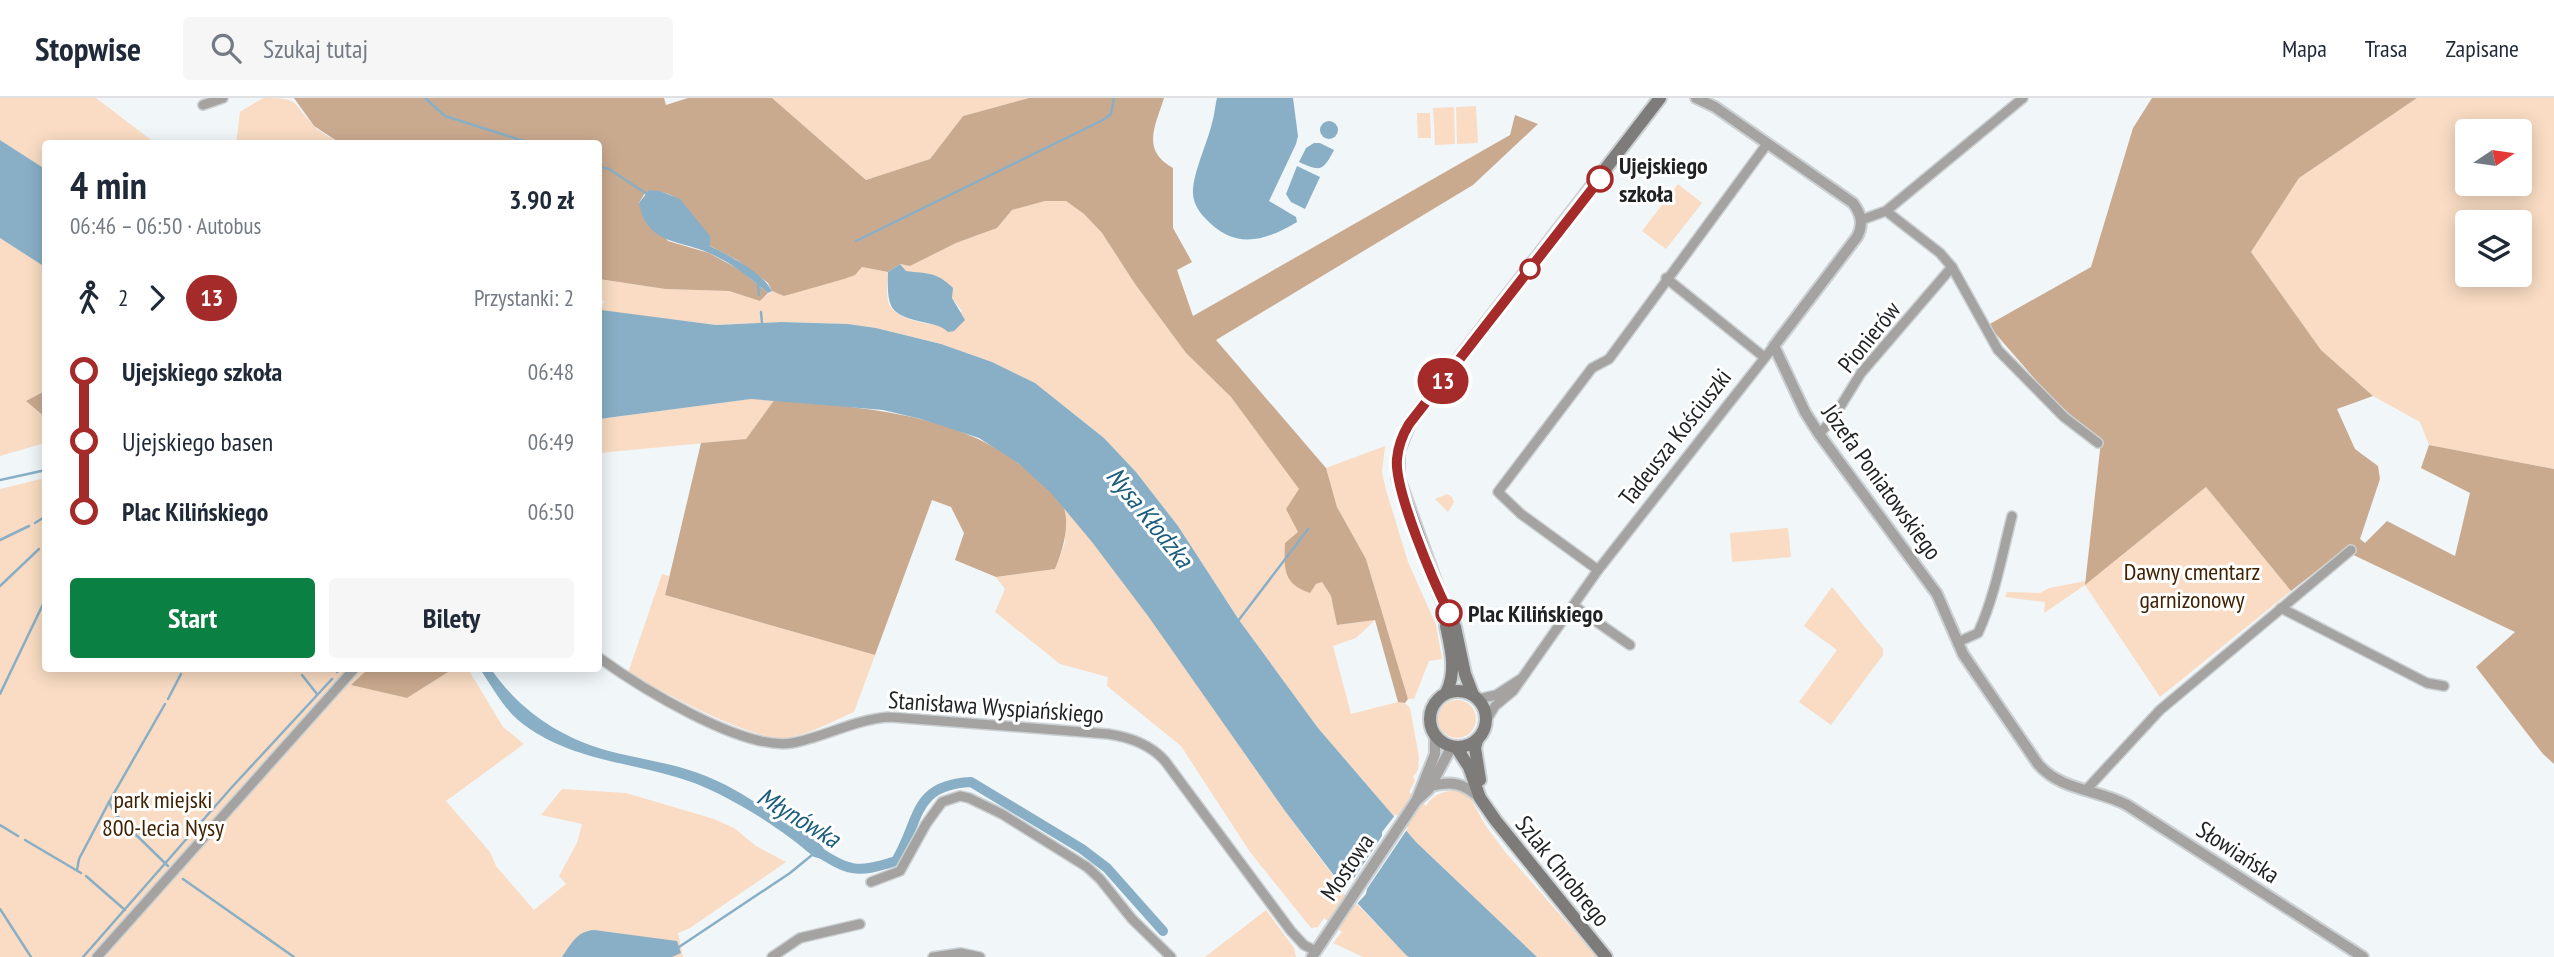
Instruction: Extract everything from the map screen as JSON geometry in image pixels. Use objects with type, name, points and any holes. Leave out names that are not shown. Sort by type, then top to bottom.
[{"type":"main road","points":[[1440,595],[1453,662],[1450,686],[1434,703],[1430,719],[1435,736],[1454,747],[1468,745],[1477,740],[1486,721],[1484,709],[1475,697],[1465,674],[1455,627],[1440,595],[1398,478],[1397,459],[1404,432],[1632,137],[1657,100]]},
{"type":"main road","points":[[1446,693],[1457,691],[1475,697]]},
{"type":"main road","name":"Szlak Chrobrego","points":[[1477,740],[1475,747],[1478,771],[1489,810]]},
{"type":"main road","name":"Szlak Chrobrego","points":[[1454,747],[1469,767],[1480,798],[1606,957]]},
{"type":"street","points":[[202,105],[223,98]]},
{"type":"street","points":[[1696,98],[1715,107],[1853,203],[1861,220],[1886,211],[2023,98]]},
{"type":"street","points":[[1707,98],[1715,107]]},
{"type":"street","points":[[1598,570],[1504,500],[1498,492],[1592,368],[1609,359],[1767,144]]},
{"type":"street","points":[[1886,211],[1940,253],[1952,267],[1998,350],[2064,417],[2098,443]]},
{"type":"street","name":"Tadeusza Kościuszki","points":[[1486,721],[1495,706],[1513,691],[1598,570],[1857,237],[1861,220]]},
{"type":"street","name":"Pionierów","points":[[1819,434],[1832,420],[1861,373],[1952,267]]},
{"type":"street","points":[[1666,278],[1764,357]]},
{"type":"street","name":"Józefa Poniatowskiego","points":[[1774,346],[1805,412],[1819,434],[1937,594],[1972,668],[2048,776],[2086,790]]},
{"type":"street","points":[[1958,642],[1978,633],[1984,620],[2012,516]]},
{"type":"street","points":[[2086,790],[2160,709],[2351,550]]},
{"type":"street","points":[[1574,606],[1630,645]]},
{"type":"street","points":[[2281,608],[2427,682],[2444,686]]},
{"type":"street","name":"Stanisława Wyspiańskiego","points":[[602,660],[661,699],[697,717],[740,734],[777,744],[792,743],[861,721],[890,717],[1094,732],[1137,741],[1158,753],[1165,761],[1291,931],[1314,954]]},
{"type":"street","points":[[97,957],[351,672]]},
{"type":"street","name":"Tadeusza Kościuszki","points":[[1475,697],[1496,695],[1520,679]]},
{"type":"street","name":"Mostowa","points":[[1423,793],[1435,754],[1435,736]]},
{"type":"street","name":"Mostowa","points":[[1314,954],[1454,747]]},
{"type":"street","points":[[1423,793],[1450,782],[1460,783],[1480,798]]},
{"type":"street","name":"Słowiańska","points":[[2086,790],[2105,794],[2127,805],[2363,957]]},
{"type":"street","points":[[871,882],[900,871],[931,816],[942,802],[960,796],[969,798],[1002,814],[1087,867],[1100,878],[1132,919],[1171,957]]},
{"type":"street","points":[[772,957],[800,938],[860,924]]},
{"type":"street","points":[[933,957],[961,953],[980,957]]},
{"type":"green space","points":[[0,98],[96,98],[151,140],[42,140],[42,167],[0,140]]},
{"type":"green space","points":[[263,98],[288,100],[296,105],[315,127],[334,140],[236,140],[240,112]]},
{"type":"green space","points":[[772,98],[1029,98],[963,116],[930,159],[866,180]]},
{"type":"green space","points":[[2417,98],[2554,98],[2554,469],[2429,445],[2420,422],[2373,396],[2321,350],[2251,252],[2299,178]]},
{"type":"green space","points":[[1476,106],[1478,143],[1457,144],[1456,107]]},
{"type":"green space","points":[[1454,107],[1455,144],[1435,145],[1433,108]]},
{"type":"green space","points":[[1417,113],[1430,113],[1431,138],[1418,138]]},
{"type":"green space","points":[[1678,184],[1702,203],[1666,249],[1642,231]]},
{"type":"green space","points":[[1045,201],[1066,201],[1084,214],[1102,233],[1135,284],[1186,353],[1231,397],[1300,489],[1298,532],[1316,584],[1322,582],[1331,596],[1338,625],[1375,620],[1356,638],[1333,646],[1351,714],[1398,702],[1405,703],[1410,708],[1419,757],[1418,770],[1413,777],[1415,781],[1409,792],[1426,806],[1437,795],[1459,788],[1469,795],[1485,825],[1506,853],[1597,957],[1537,957],[1416,842],[1318,728],[1239,620],[1178,526],[1136,472],[1104,438],[1035,383],[992,362],[941,344],[876,328],[848,324],[781,322],[716,325],[602,311],[605,301],[602,300],[602,280],[665,289],[729,291],[760,301],[772,291],[784,296],[862,267],[888,272],[888,301],[896,312],[910,320],[941,326],[962,311],[951,293],[906,271],[900,264],[910,266],[956,243],[997,228],[1012,210]]},
{"type":"green space","points":[[0,238],[42,264],[42,393],[27,401],[42,414],[42,444],[0,456]]},
{"type":"green space","points":[[750,399],[775,399],[746,439],[602,453],[602,419]]},
{"type":"green space","points":[[1385,446],[1382,472],[1386,490],[1408,562],[1436,625],[1442,659],[1429,661],[1414,699],[1408,699],[1366,559],[1337,507],[1326,468]]},
{"type":"green space","name":"park miejski 800-lecia Nysy","points":[[42,479],[42,672],[365,672],[352,685],[407,698],[448,672],[470,672],[503,727],[524,744],[446,801],[490,852],[496,866],[534,910],[566,884],[559,876],[577,843],[582,824],[541,815],[562,789],[626,793],[714,819],[734,828],[756,846],[786,862],[690,928],[678,933],[683,957],[0,957],[0,489]]},
{"type":"green space","name":"Dawny cmentarz garnizonowy","points":[[2206,487],[2291,591],[2160,697],[2085,585],[2044,613],[2045,602],[2005,597],[2007,592],[2040,593],[2049,588],[2086,581],[2086,584]]},
{"type":"green space","points":[[1447,494],[1454,502],[1448,512],[1435,499]]},
{"type":"green space","points":[[1063,507],[1137,599],[1343,888],[1409,957],[1363,957],[1333,943],[1342,932],[1324,918],[1318,927],[1311,928],[1250,852],[1181,746],[1107,686],[1108,677],[1060,664],[995,612],[1005,589],[996,577],[1055,569],[1065,543]]},
{"type":"green space","points":[[1788,528],[1791,557],[1732,562],[1730,533]]},
{"type":"green space","points":[[662,574],[669,576],[665,595],[875,655],[854,712],[805,734],[774,738],[754,733],[708,714],[628,673]]},
{"type":"green space","points":[[1832,587],[1883,649],[1883,655],[1831,725],[1799,702],[1837,650],[1804,626]]},
{"type":"green space","points":[[1457,700],[1471,705],[1476,719],[1471,733],[1457,738],[1443,733],[1438,719],[1443,705]]},
{"type":"green space","points":[[1266,910],[1294,948],[1296,957],[1205,957]]},
{"type":"shaded area","points":[[294,98],[664,98],[666,105],[688,98],[772,98],[866,180],[930,159],[963,116],[1029,98],[1164,98],[1154,128],[1154,146],[1163,161],[1173,168],[1173,228],[1192,262],[1177,270],[1193,316],[1510,135],[1515,115],[1538,124],[1473,185],[1216,340],[1326,468],[1337,507],[1366,559],[1408,699],[1405,703],[1398,702],[1375,620],[1337,625],[1331,596],[1322,582],[1316,584],[1310,593],[1290,580],[1285,568],[1285,543],[1298,532],[1286,509],[1299,489],[1231,397],[1186,353],[1135,284],[1102,233],[1084,214],[1066,201],[1045,201],[1012,210],[997,228],[956,243],[910,266],[900,264],[888,272],[862,267],[855,275],[784,296],[772,291],[768,283],[737,260],[710,246],[707,235],[678,200],[664,193],[645,193],[639,203],[668,241],[709,253],[740,270],[768,293],[760,301],[729,291],[665,289],[602,279],[602,140],[335,140],[314,126]]},
{"type":"shaded area","points":[[2152,98],[2417,98],[2299,178],[2251,252],[2321,350],[2373,396],[2337,409],[2355,449],[2378,466],[2380,479],[2360,539],[2365,543],[2387,521],[2455,556],[2470,493],[2421,468],[2429,445],[2554,469],[2554,764],[2543,754],[2476,667],[2515,632],[2343,550],[2291,591],[2206,487],[2085,585],[2101,441],[2054,401],[1988,325],[2091,267],[2133,128]]},
{"type":"shaded area","points":[[42,393],[42,414],[26,401]]},
{"type":"shaded area","points":[[775,399],[846,406],[917,418],[983,441],[1013,459],[1063,506],[1066,529],[1055,569],[996,577],[955,560],[964,533],[951,507],[932,500],[875,655],[665,595],[701,443],[746,439]]},
{"type":"shaded area","points":[[365,672],[448,672],[407,698],[351,685]]},
{"type":"water","points":[[1217,98],[1293,98],[1298,136],[1269,201],[1296,217],[1297,222],[1285,229],[1261,238],[1238,239],[1216,228],[1196,205],[1193,197],[1194,181],[1213,121]]},
{"type":"water","points":[[1329,121],[1335,124],[1338,130],[1335,136],[1329,139],[1323,136],[1320,130],[1323,124]]},
{"type":"water","points":[[0,140],[42,167],[42,265],[0,238]]},
{"type":"water","points":[[1314,143],[1334,150],[1321,168],[1299,162],[1306,148]]},
{"type":"water","points":[[1297,166],[1320,177],[1305,209],[1291,202],[1286,194]]},
{"type":"water","points":[[649,190],[660,191],[680,199],[710,236],[710,246],[753,270],[772,291],[768,293],[717,257],[656,234],[643,217],[639,203]]},
{"type":"water","points":[[900,264],[906,271],[936,276],[953,288],[952,298],[965,320],[954,331],[948,332],[938,326],[905,317],[893,308],[888,294],[888,272]]},
{"type":"water","name":"Nysa Kłodzka","points":[[602,310],[716,325],[781,322],[848,324],[876,328],[941,344],[992,362],[1035,383],[1104,438],[1136,472],[1178,526],[1239,620],[1318,728],[1416,842],[1537,957],[1406,955],[1345,890],[1092,542],[1051,493],[1018,463],[979,438],[921,419],[883,410],[751,399],[602,419]]},
{"type":"water","points":[[482,672],[493,672],[517,700],[564,734],[601,749],[679,767],[723,783],[809,835],[827,854],[822,859],[814,857],[749,810],[711,790],[676,777],[594,757],[554,743],[518,720]]},
{"type":"water","points":[[594,930],[677,941],[681,953],[672,957],[562,957],[579,936]]},
{"type":"pier","points":[[1396,814],[1408,828],[1366,894],[1355,906],[1343,893]]},
{"type":"waterway","points":[[425,98],[445,116],[520,140]]},
{"type":"waterway","points":[[856,241],[1103,120],[1111,114],[1114,98]]},
{"type":"waterway","points":[[602,167],[647,194]]},
{"type":"waterway","points":[[758,282],[759,295]]},
{"type":"waterway","points":[[761,312],[762,323]]},
{"type":"waterway","points":[[0,480],[42,471]]},
{"type":"waterway","points":[[35,523],[42,519]]},
{"type":"waterway","points":[[0,540],[29,526]]},
{"type":"waterway","points":[[1238,621],[1308,529]]},
{"type":"waterway","points":[[0,586],[39,549]]},
{"type":"waterway","points":[[0,694],[42,606]]},
{"type":"waterway","points":[[168,699],[181,674]]},
{"type":"waterway","points":[[302,675],[317,694]]},
{"type":"waterway","points":[[83,957],[232,787],[332,679]]},
{"type":"waterway","points":[[126,824],[115,814],[109,802],[165,704]]},
{"type":"waterway","name":"Młynówka","points":[[814,849],[853,868],[871,868],[896,861],[915,818],[928,797],[952,785],[971,782],[1082,849],[1107,868],[1163,931]]},
{"type":"waterway","points":[[77,870],[79,859],[109,802]]},
{"type":"waterway","points":[[0,825],[18,836]]},
{"type":"waterway","points":[[129,828],[168,866]]},
{"type":"waterway","points":[[25,840],[81,873]]},
{"type":"waterway","points":[[679,947],[790,873],[812,855]]},
{"type":"waterway","points":[[86,876],[125,910]]},
{"type":"waterway","points":[[183,879],[294,957]]},
{"type":"waterway","points":[[0,909],[31,957]]},
{"type":"bus line","name":"13","points":[[1449,613],[1398,478],[1398,451],[1404,432],[1600,179]]},
{"type":"place","name":"Ujejskiego szkoła","points":[[1600,179]]},
{"type":"place","name":"Plac Kilińskiego","points":[[1449,613]]}]
